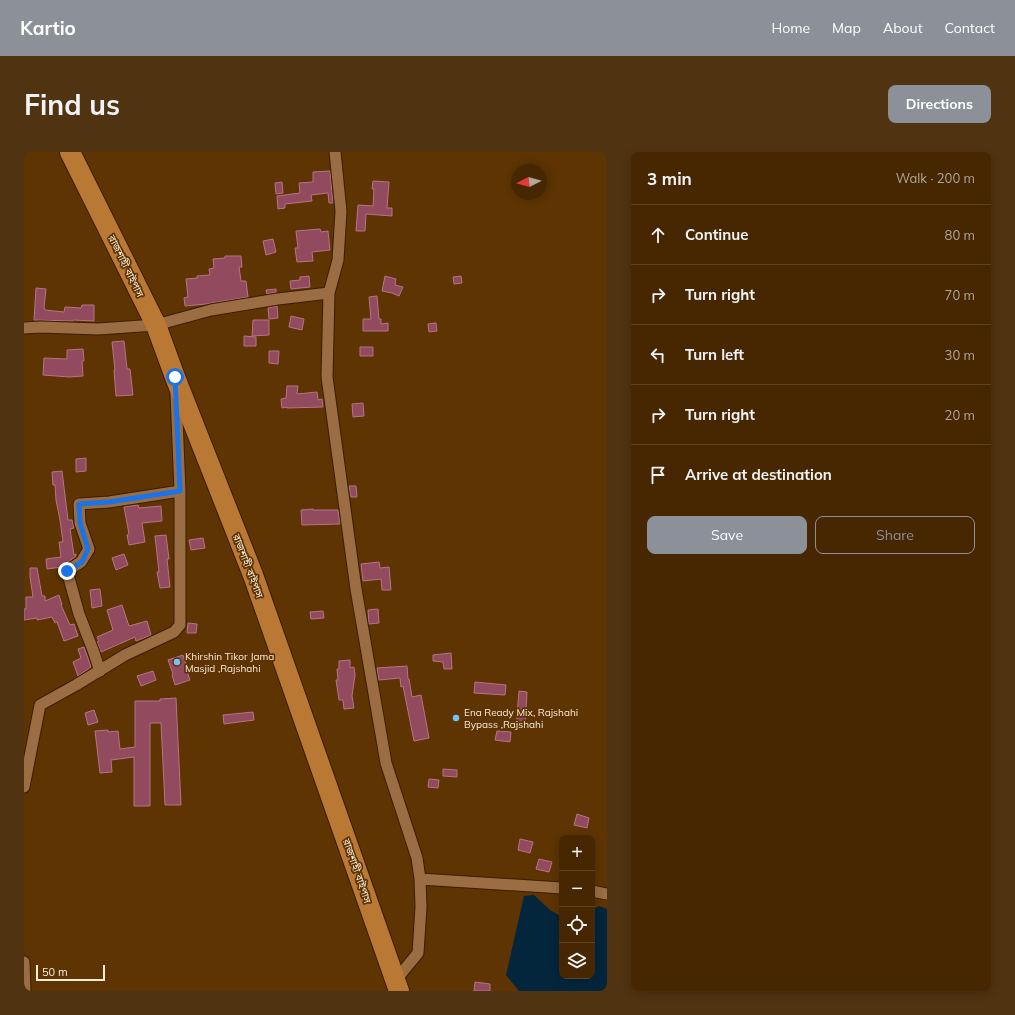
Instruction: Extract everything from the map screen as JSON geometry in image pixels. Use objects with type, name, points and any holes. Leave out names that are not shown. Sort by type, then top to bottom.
[{"type":"highway","name":"রাজশাহী বাইপাস","points":[[70,152],[156,325],[252,575],[397,986]]},
{"type":"street","points":[[335,152],[341,211],[338,260],[329,293],[327,377],[356,589],[386,763],[417,858],[420,879],[421,908],[418,953],[397,986]]},
{"type":"street","points":[[24,328],[41,327],[98,329],[156,325],[211,310],[278,299],[329,293]]},
{"type":"street","points":[[24,787],[40,705],[125,655],[174,632],[180,625],[180,491],[175,377]]},
{"type":"street","points":[[100,671],[67,571],[82,562],[88,549],[80,523],[79,504],[109,502],[180,491]]},
{"type":"street","points":[[420,879],[559,888]]},
{"type":"street","points":[[595,892],[607,894]]},
{"type":"street","points":[[24,962],[25,991]]},
{"type":"water","points":[[534,895],[550,910],[559,915],[559,979],[595,979],[595,908],[599,906],[607,909],[607,991],[519,991],[506,975],[524,896]]},
{"type":"building","points":[[330,171],[333,203],[329,203],[328,193],[311,195],[312,201],[285,204],[285,208],[278,209],[277,196],[300,193],[299,183],[313,182],[313,172]]},
{"type":"building","points":[[373,181],[389,182],[387,208],[392,208],[392,216],[366,214],[365,231],[356,231],[358,205],[373,206]]},
{"type":"building","points":[[282,182],[283,193],[276,194],[275,183]]},
{"type":"building","points":[[320,229],[321,232],[328,231],[330,250],[312,252],[313,261],[297,262],[295,248],[298,248],[296,231]]},
{"type":"building","points":[[273,239],[276,252],[266,255],[263,241]]},
{"type":"building","points":[[225,256],[241,256],[242,267],[239,267],[241,281],[246,281],[248,297],[185,306],[184,298],[188,297],[186,279],[210,275],[209,269],[214,268],[213,259],[225,258]]},
{"type":"building","points":[[309,276],[310,287],[291,289],[290,281],[300,280],[300,277]]},
{"type":"building","points":[[385,276],[396,279],[395,285],[403,287],[399,296],[382,291]]},
{"type":"building","points":[[461,276],[462,283],[454,284],[453,277]]},
{"type":"building","points":[[36,288],[46,289],[45,310],[64,312],[65,307],[81,308],[82,305],[94,305],[94,321],[34,320]]},
{"type":"building","points":[[276,289],[276,292],[267,294],[266,290]]},
{"type":"building","points":[[377,296],[379,319],[381,319],[381,324],[388,323],[388,331],[363,331],[363,319],[371,319],[369,297]]},
{"type":"building","points":[[277,306],[278,318],[269,319],[268,308]]},
{"type":"building","points":[[291,316],[304,319],[302,330],[289,327]]},
{"type":"building","points":[[253,320],[269,320],[269,335],[252,336]]},
{"type":"building","points":[[436,323],[437,331],[429,332],[428,324]]},
{"type":"building","points":[[244,336],[256,337],[256,346],[244,346]]},
{"type":"building","points":[[124,341],[127,369],[130,369],[133,395],[116,396],[112,342]]},
{"type":"building","points":[[360,347],[373,347],[373,356],[360,356]]},
{"type":"building","points":[[83,349],[83,376],[69,377],[43,375],[44,358],[67,359],[67,350]]},
{"type":"building","points":[[269,351],[279,351],[278,364],[269,363]]},
{"type":"building","points":[[287,386],[298,386],[297,394],[317,392],[318,400],[322,399],[323,407],[282,408],[281,399],[286,398]]},
{"type":"building","points":[[363,403],[364,416],[353,417],[352,404]]},
{"type":"building","points":[[86,458],[86,471],[76,472],[76,459]]},
{"type":"building","points":[[62,471],[68,520],[72,520],[74,528],[70,529],[74,555],[76,554],[76,556],[62,567],[47,569],[46,559],[61,557],[59,542],[63,542],[52,472]]},
{"type":"building","points":[[349,486],[356,486],[357,497],[351,497]]},
{"type":"building","points":[[138,505],[139,508],[161,506],[162,521],[142,523],[145,542],[129,545],[127,535],[129,534],[124,507]]},
{"type":"building","points":[[301,510],[338,510],[340,524],[302,525]]},
{"type":"building","points":[[166,535],[170,587],[160,588],[157,572],[159,572],[155,536]]},
{"type":"building","points":[[203,538],[205,548],[191,550],[189,540]]},
{"type":"building","points":[[124,554],[128,565],[116,570],[112,558]]},
{"type":"building","points":[[379,562],[380,568],[389,567],[391,590],[382,590],[381,579],[363,581],[361,564]]},
{"type":"building","points":[[30,568],[37,568],[42,596],[45,596],[45,601],[59,595],[61,605],[70,625],[74,624],[78,636],[64,641],[57,622],[55,623],[52,617],[37,620],[37,618],[24,620],[26,597],[33,597]]},
{"type":"building","points":[[100,589],[102,606],[92,608],[90,590]]},
{"type":"building","points":[[122,605],[129,626],[147,621],[151,635],[136,641],[135,637],[101,652],[97,642],[99,641],[97,637],[113,630],[107,610]]},
{"type":"building","points":[[378,609],[379,623],[369,624],[368,610]]},
{"type":"building","points":[[323,611],[324,618],[311,619],[310,612]]},
{"type":"building","points":[[188,623],[197,624],[196,633],[187,633]]},
{"type":"building","points":[[84,647],[91,667],[78,676],[73,662],[81,658],[78,649]]},
{"type":"building","points":[[451,653],[452,669],[444,669],[443,662],[433,661],[433,655]]},
{"type":"building","points":[[183,655],[190,680],[175,685],[168,660]]},
{"type":"building","points":[[350,660],[350,668],[354,667],[355,675],[352,696],[354,708],[344,709],[343,700],[339,700],[336,680],[338,680],[337,669],[339,669],[339,661]]},
{"type":"building","points":[[407,666],[412,697],[421,695],[429,738],[414,741],[400,678],[379,680],[377,668]]},
{"type":"building","points":[[153,671],[156,680],[141,686],[137,676]]},
{"type":"building","points":[[475,682],[506,685],[505,695],[474,693]]},
{"type":"building","points":[[519,691],[527,692],[525,728],[516,728]]},
{"type":"building","points":[[176,698],[181,805],[165,805],[161,723],[150,723],[150,806],[134,806],[134,757],[111,760],[112,772],[100,773],[95,731],[118,731],[120,749],[135,747],[135,701],[160,701],[160,699]]},
{"type":"building","points":[[94,710],[98,722],[88,725],[85,713]]},
{"type":"building","points":[[253,712],[254,720],[224,724],[223,715]]},
{"type":"building","points":[[497,731],[511,732],[510,742],[495,740]]},
{"type":"building","points":[[443,769],[457,770],[457,777],[443,776]]},
{"type":"building","points":[[429,779],[439,780],[438,788],[428,787]]},
{"type":"building","points":[[577,814],[589,818],[587,828],[574,825]]},
{"type":"building","points":[[520,839],[533,842],[530,853],[518,850]]},
{"type":"building","points":[[539,859],[552,862],[549,872],[536,869]]},
{"type":"building","points":[[475,982],[490,984],[490,991],[474,991]]},
{"type":"place","name":"Khirshin Tikor Jama Masjid ,Rajshahi","points":[[177,662]]},
{"type":"place","name":"Ena Ready Mix, Rajshahi Bypass ,Rajshahi","points":[[456,718]]},
{"type":"route","points":[[67,571],[82,562],[88,549],[80,523],[79,504],[109,502],[180,491],[175,377]]}]
